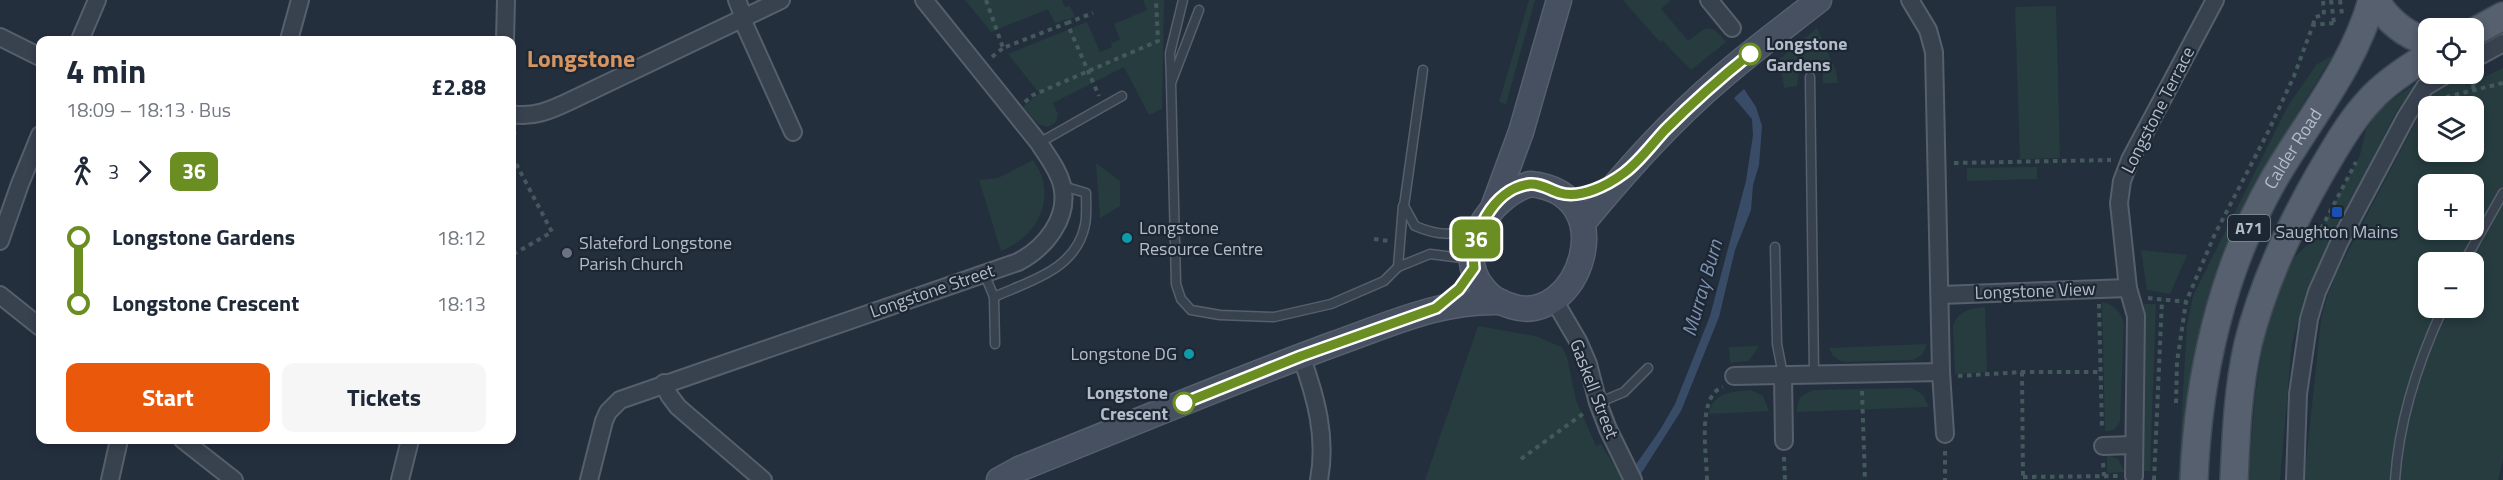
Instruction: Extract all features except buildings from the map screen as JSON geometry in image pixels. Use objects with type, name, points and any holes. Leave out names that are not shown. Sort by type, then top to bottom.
[{"type":"main road","name":"A71","points":[[2374,0],[2393,23],[2418,39]]},
{"type":"main road","name":"Calder Road","points":[[2194,480],[2201,401],[2212,343],[2237,257],[2274,179],[2349,58],[2374,0]]},
{"type":"main road","points":[[2484,26],[2503,16]]},
{"type":"main road","name":"Calder Road","points":[[2234,480],[2240,393],[2248,344],[2260,303],[2292,224],[2349,125],[2389,82],[2418,63]]},
{"type":"street","points":[[82,36],[97,0]]},
{"type":"street","points":[[290,36],[300,0]]},
{"type":"street","points":[[505,36],[506,0]]},
{"type":"street","points":[[736,0],[793,132]]},
{"type":"street","points":[[516,115],[543,113],[781,0]]},
{"type":"street","points":[[924,0],[1038,143],[1055,167],[1063,186]]},
{"type":"street","points":[[1501,302],[1481,287],[1474,264],[1475,242],[1521,132],[1559,0]]},
{"type":"street","points":[[1709,0],[1732,28]]},
{"type":"street","points":[[1583,223],[1625,173],[1707,90],[1819,0]]},
{"type":"street","points":[[1910,0],[1925,24],[1933,44],[1941,294],[1941,372],[1945,434]]},
{"type":"street","name":"Longstone Terrace","points":[[2134,476],[2136,316],[2130,292],[2119,203],[2122,182],[2130,160],[2215,0]]},
{"type":"street","points":[[0,37],[36,55]]},
{"type":"street","points":[[2484,53],[2503,43]]},
{"type":"street","points":[[2295,480],[2301,375],[2309,319],[2317,292],[2339,243],[2406,117],[2425,87],[2430,84]]},
{"type":"street","points":[[1521,132],[1522,155],[1530,184]]},
{"type":"street","points":[[0,241],[36,146]]},
{"type":"street","points":[[1561,194],[1583,193],[1601,187],[1625,173]]},
{"type":"street","points":[[1014,476],[1301,356],[1436,308],[1475,302],[1501,302],[1526,309],[1537,308],[1554,300],[1566,288],[1584,247],[1583,223],[1578,210],[1561,194],[1541,185],[1530,184],[1511,192],[1487,216]]},
{"type":"street","name":"Longstone Street","points":[[589,480],[608,412],[620,400],[1018,262],[1041,248],[1051,236],[1059,220],[1063,186]]},
{"type":"street","points":[[1436,308],[1459,289],[1474,264]]},
{"type":"street","name":"Longstone View","points":[[1941,294],[2099,289],[2130,292]]},
{"type":"street","points":[[0,295],[36,324]]},
{"type":"street","name":"Gaskell Street","points":[[1554,300],[1578,341],[1588,364],[1598,403],[1619,454],[1633,480]]},
{"type":"street","points":[[1301,356],[1316,401],[1321,425],[1322,448],[1319,480]]},
{"type":"street","points":[[1734,375],[1941,372]]},
{"type":"street","points":[[1782,375],[1784,441]]},
{"type":"street","points":[[664,383],[669,395],[678,406],[763,480]]},
{"type":"street","points":[[110,480],[118,444]]},
{"type":"street","points":[[188,444],[234,480]]},
{"type":"street","points":[[400,480],[409,444]]},
{"type":"street","points":[[2103,446],[2134,445]]},
{"type":"lane","points":[[1183,0],[1170,53],[1176,284],[1181,299],[1191,310],[1220,315],[1274,317],[1331,304],[1384,281],[1398,267],[1430,254],[1474,264]]},
{"type":"lane","points":[[1171,83],[1199,9]]},
{"type":"lane","points":[[1398,267],[1423,70]]},
{"type":"lane","points":[[1810,78],[1814,374]]},
{"type":"lane","points":[[1038,143],[1122,96]]},
{"type":"lane","points":[[994,297],[1054,270],[1067,260],[1078,243],[1085,226],[1086,193],[1063,186]]},
{"type":"lane","points":[[2470,252],[2503,193]]},
{"type":"lane","points":[[1404,206],[1415,226],[1434,234],[1457,234],[1487,216]]},
{"type":"lane","points":[[1775,247],[1777,344],[1782,375]]},
{"type":"lane","points":[[984,273],[994,297],[995,344]]},
{"type":"lane","points":[[2395,480],[2408,403],[2427,341],[2438,318]]},
{"type":"lane","points":[[1598,403],[1624,392],[1648,368]]},
{"type":"path","points":[[986,0],[1003,48],[1093,13]]},
{"type":"path","points":[[1013,112],[1033,95],[1158,41],[1155,0]]},
{"type":"path","points":[[2313,25],[2315,17],[2324,15],[2323,0]]},
{"type":"path","points":[[2331,0],[2334,23]]},
{"type":"path","points":[[2324,24],[2343,22],[2340,0]]},
{"type":"path","points":[[1067,23],[1086,71],[1104,106]]},
{"type":"path","points":[[2473,89],[2503,83]]},
{"type":"path","points":[[1937,163],[2130,160]]},
{"type":"path","points":[[516,164],[552,232],[516,253]]},
{"type":"path","points":[[2099,289],[2104,476]]},
{"type":"path","points":[[2130,292],[2162,300],[2186,302]]},
{"type":"path","points":[[2154,480],[2162,300]]},
{"type":"path","points":[[1941,372],[1954,376],[2022,372],[2101,372]]},
{"type":"path","points":[[2022,372],[2023,478],[2134,476]]},
{"type":"path","points":[[1862,373],[1864,480]]},
{"type":"path","points":[[1707,480],[1705,408],[1710,397],[1720,387],[1736,385],[1734,375]]},
{"type":"path","points":[[1521,459],[1598,403]]},
{"type":"path","points":[[1945,434],[1945,480]]},
{"type":"green space","points":[[965,0],[1062,0],[1065,7],[1070,6],[1075,17],[1055,23],[1048,9],[991,32]]},
{"type":"green space","points":[[1143,0],[1164,0],[1162,109],[1149,115],[1124,67],[1053,103],[1058,114],[1056,122],[1048,127],[1038,124],[1023,107],[1039,93],[1008,54],[1087,22],[1100,52],[1112,47],[1111,43],[1120,40],[1114,24],[1147,10]]},
{"type":"green space","points":[[1529,0],[1535,0],[1506,104],[1499,102]]},
{"type":"green space","points":[[1623,0],[1671,0],[1661,9],[1688,41],[1708,28],[1716,31],[1726,42],[1691,70],[1662,40],[1660,42]]},
{"type":"green space","points":[[2056,6],[2060,158],[2020,159],[2015,7]]},
{"type":"green space","points":[[1817,28],[1836,71],[1838,83],[1823,83],[1823,70],[1799,70],[1797,86],[1784,88],[1780,59]]},
{"type":"green space","points":[[2333,55],[2286,132],[2227,245],[2216,275],[2208,306],[2184,480],[2178,480],[2187,325],[2193,296],[2288,106],[2316,65]]},
{"type":"green space","points":[[2503,68],[2503,459],[2498,480],[2304,480],[2321,319],[2336,274],[2418,117],[2418,162],[2484,162],[2484,96],[2430,96],[2446,84],[2466,84],[2466,86],[2484,84],[2484,77]]},
{"type":"green space","points":[[2418,82],[2419,84],[2396,112],[2308,288],[2292,343],[2280,480],[2248,480],[2255,396],[2264,335],[2282,282],[2295,257],[2319,233],[2360,155],[2366,130],[2376,114]]},
{"type":"green space","points":[[1033,160],[1041,173],[1044,187],[1041,213],[1025,236],[1014,245],[1001,251],[979,180],[998,178]]},
{"type":"green space","points":[[1096,163],[1120,181],[1120,206],[1100,218]]},
{"type":"green space","points":[[2037,167],[2037,179],[1967,181],[1967,168]]},
{"type":"green space","points":[[2141,250],[2187,255],[2170,294],[2147,290]]},
{"type":"green space","points":[[2102,302],[2116,309],[2124,324],[2120,422],[2114,430],[2105,431]]},
{"type":"green space","points":[[2144,304],[2156,304],[2150,471],[2143,471]]},
{"type":"green space","points":[[1985,307],[1987,372],[1955,374],[1953,326],[1955,321],[1965,311]]},
{"type":"green space","points":[[1478,326],[1535,336],[1562,347],[1567,357],[1576,400],[1596,446],[1601,444],[1623,480],[1425,480]]},
{"type":"green space","points":[[1927,344],[1922,355],[1913,360],[1842,362],[1833,356],[1829,348]]},
{"type":"green space","points":[[1759,346],[1749,361],[1730,363],[1729,347]]},
{"type":"green space","points":[[1912,388],[1923,395],[1929,407],[1796,412],[1800,397],[1813,390]]},
{"type":"green space","points":[[1751,390],[1763,396],[1769,411],[1708,414],[1715,401],[1724,394]]},
{"type":"green space","points":[[2107,455],[2118,459],[2125,472],[2107,473]]},
{"type":"water","points":[[1744,89],[1756,107],[1762,126],[1759,165],[1753,185],[1751,210],[1735,250],[1719,317],[1681,411],[1637,480],[1625,480],[1675,404],[1710,316],[1746,181],[1753,135],[1752,119],[1734,98]]},
{"type":"bus line","name":"36","points":[[1184,403],[1301,356],[1436,308],[1459,289],[1474,268],[1473,250],[1481,225],[1493,207],[1502,199],[1520,187],[1530,184],[1541,185],[1561,194],[1583,193],[1601,187],[1625,173],[1693,103],[1750,54]]},
{"type":"place","name":"Longstone Gardens","points":[[1750,54]]},
{"type":"place","name":"Saughton Mains","points":[[2337,212]]},
{"type":"place","name":"Longstone Resource Centre","points":[[1127,238]]},
{"type":"place","name":"Slateford Longstone Parish Church","points":[[567,253]]},
{"type":"place","name":"Longstone DG","points":[[1189,354]]},
{"type":"place","name":"Longstone Crescent","points":[[1184,403]]},
{"type":"district","name":"Longstone","points":[[581,59]]},
{"type":"water label","name":"Murray Burn","points":[[1702,288]]}]
